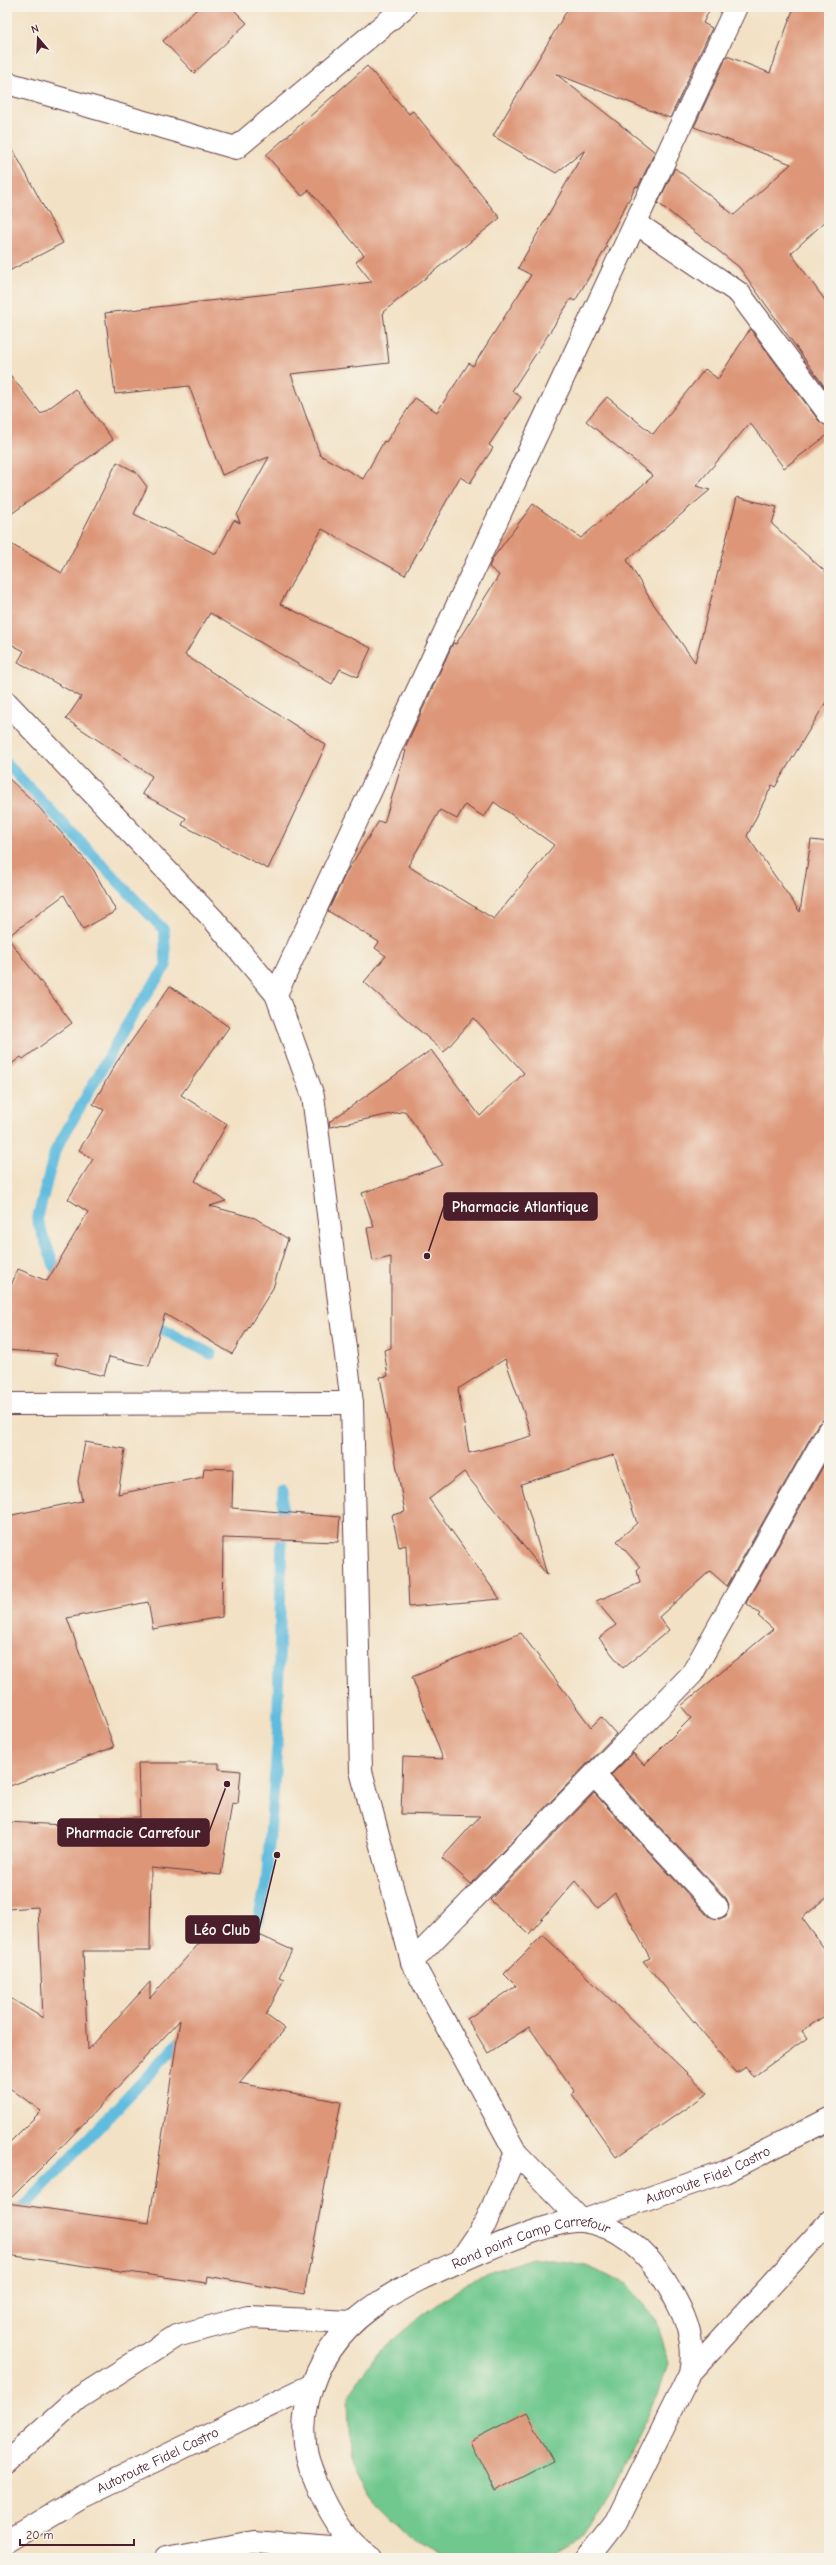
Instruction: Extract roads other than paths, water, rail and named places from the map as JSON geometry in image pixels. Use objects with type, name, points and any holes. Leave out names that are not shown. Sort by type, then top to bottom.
[{"type":"main road","points":[[7,83],[236,148],[405,7]]},
{"type":"main road","points":[[276,994],[736,7]]},
{"type":"main road","points":[[636,223],[740,293],[829,414]]},
{"type":"main road","points":[[7,703],[213,919],[276,994],[313,1096],[352,1403],[361,1771],[412,1962],[516,2152],[582,2221]]},
{"type":"main road","points":[[7,1404],[352,1403]]},
{"type":"main road","points":[[412,1962],[595,1776],[692,1674],[829,1430]]},
{"type":"main road","points":[[595,1776],[717,1907]]},
{"type":"main road","name":"Autoroute Fidel Castro","points":[[582,2221],[725,2172],[829,2118]]},
{"type":"main road","points":[[460,2261],[485,2224],[516,2152]]},
{"type":"main road","name":"Rond point Camp Carrefour","points":[[365,2554],[338,2524],[322,2497],[312,2473],[305,2448],[304,2418],[312,2385],[324,2358],[352,2322],[370,2308],[420,2278],[512,2240],[569,2222],[582,2221],[606,2228],[640,2248],[658,2270],[677,2301],[691,2335],[694,2354],[690,2374],[616,2522],[588,2558]]},
{"type":"main road","points":[[690,2374],[829,2222]]},
{"type":"main road","points":[[7,2462],[77,2399],[176,2336],[248,2317],[352,2322]]},
{"type":"main road","name":"Autoroute Fidel Castro","points":[[7,2541],[81,2497],[312,2385]]},
{"type":"main road","points":[[167,2558],[253,2542],[365,2554]]},
{"type":"waterway","points":[[7,764],[164,930],[166,966],[132,1016],[55,1151],[37,1220],[58,1276],[63,1278]]},
{"type":"waterway","points":[[148,1322],[211,1354]]},
{"type":"waterway","points":[[252,1946],[266,1884],[277,1747],[283,1491]]},
{"type":"waterway","points":[[23,2208],[186,2035]]},
{"type":"place","name":"Pharmacie Atlantique","points":[[427,1256]]},
{"type":"place","name":"Pharmacie Carrefour","points":[[227,1784]]},
{"type":"place","name":"Léo Club","points":[[277,1855]]}]
